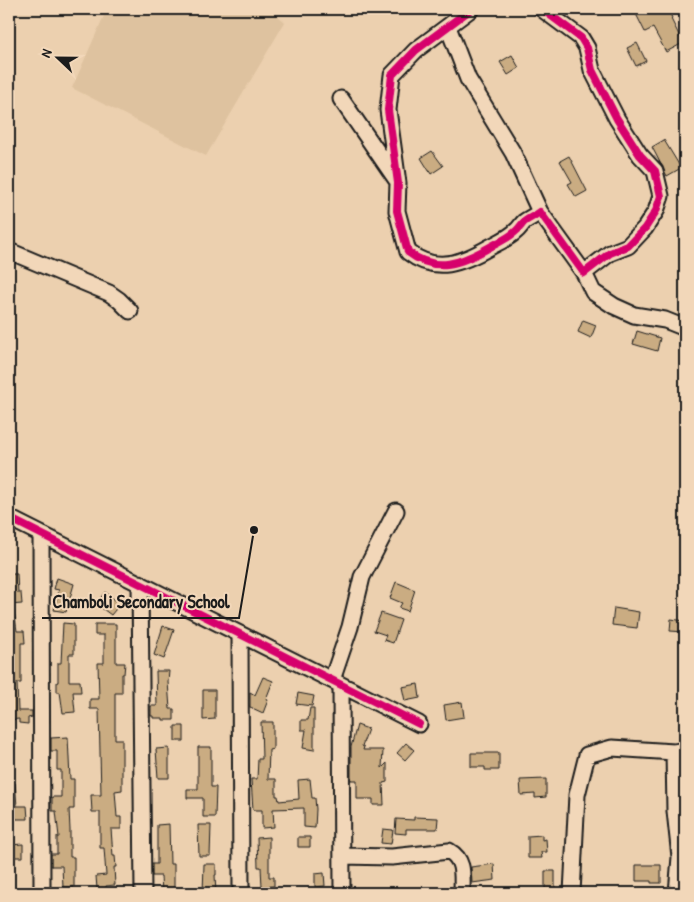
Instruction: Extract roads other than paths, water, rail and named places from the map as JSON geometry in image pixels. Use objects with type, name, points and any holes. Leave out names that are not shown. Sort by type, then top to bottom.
[{"type":"street","points":[[472,9],[416,50],[392,75],[388,110],[398,183],[396,211],[408,252],[424,261],[438,265],[452,264],[480,253],[517,231],[525,222],[540,212]]},
{"type":"street","points":[[542,9],[581,38],[587,48],[592,70],[617,119],[640,155],[655,171],[661,196],[656,211],[645,228],[628,246],[610,253],[584,273]]},
{"type":"street","points":[[448,27],[468,79],[513,153],[540,212],[584,273],[593,292],[614,306],[634,315],[665,320],[685,328]]},
{"type":"street","points":[[341,99],[398,183]]},
{"type":"street","points":[[9,251],[109,293],[130,311]]},
{"type":"street","points":[[342,893],[336,682],[362,577],[396,511]]},
{"type":"street","points":[[9,518],[419,724]]},
{"type":"street","points":[[41,534],[42,893]]},
{"type":"street","points":[[140,583],[143,893]]},
{"type":"street","points":[[240,634],[241,893]]},
{"type":"street","points":[[572,893],[576,795],[587,755],[612,748],[680,751],[675,811],[680,857],[677,893]]},
{"type":"street","points":[[342,856],[392,857],[448,851],[456,855],[460,862],[462,893]]},
{"type":"place","name":"Chamboli Secondary School","points":[[254,530]]}]
